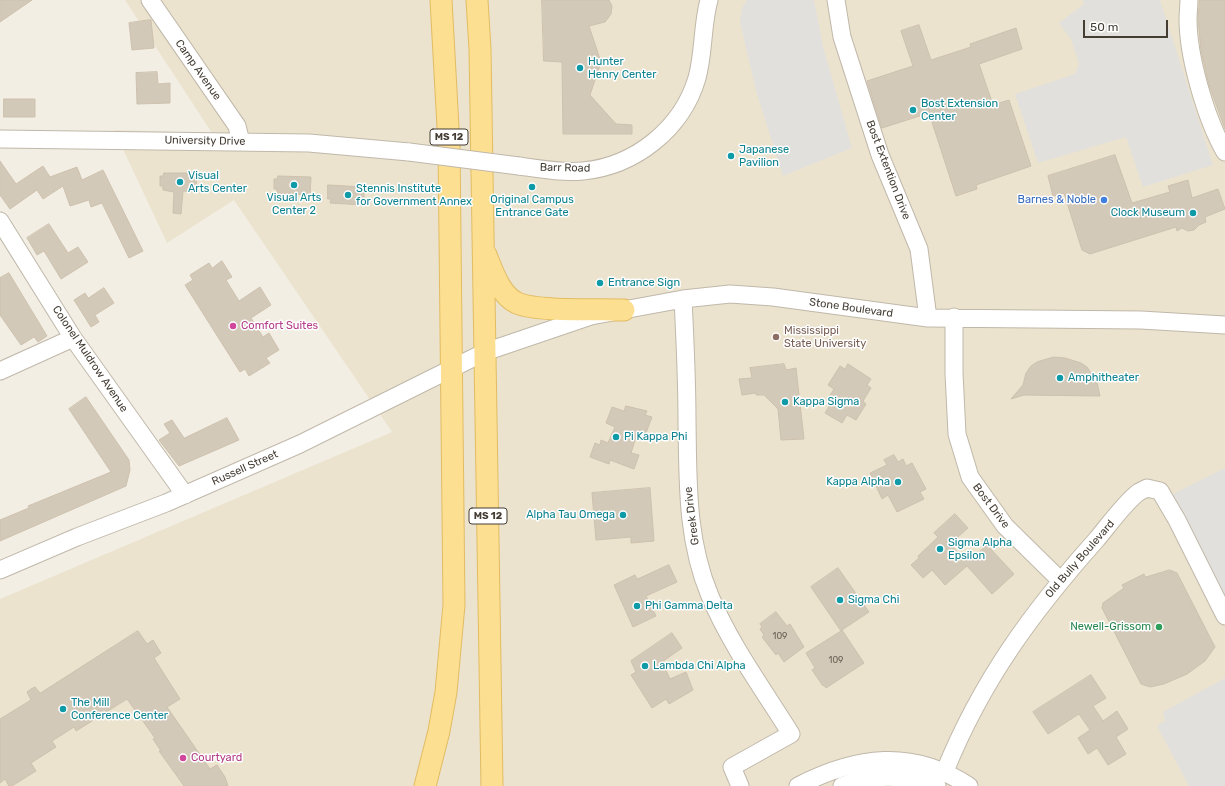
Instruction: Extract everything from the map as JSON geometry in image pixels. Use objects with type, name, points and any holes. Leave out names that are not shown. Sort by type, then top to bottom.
[{"type":"main road","points":[[431,0],[436,19],[446,88]]},
{"type":"main road","name":"MS 12","points":[[425,786],[439,730],[452,643],[455,566],[449,145],[441,0]]},
{"type":"main road","name":"MS 12","points":[[477,0],[480,49],[492,786]]},
{"type":"main road","points":[[480,49],[482,0]]},
{"type":"main road","points":[[482,245],[496,279],[506,294],[517,303],[534,308],[624,310]]},
{"type":"street","name":"Camp Avenue","points":[[150,0],[237,126],[241,142]]},
{"type":"street","name":"Barr Road","points":[[409,152],[519,166],[580,171],[616,164],[638,154],[661,136],[676,118],[693,88],[700,61],[705,17],[710,0]]},
{"type":"street","name":"Bost Extention Drive","points":[[836,0],[842,37],[880,156],[919,249],[928,318]]},
{"type":"street","points":[[1189,0],[1188,19],[1196,70],[1205,103],[1225,152]]},
{"type":"street","name":"University Drive","points":[[0,139],[316,144],[409,152]]},
{"type":"street","name":"Colonel Muldrow Avenue","points":[[0,221],[73,338],[184,495]]},
{"type":"street","name":"Stone Boulevard","points":[[485,352],[591,316],[683,299],[730,294],[773,297],[928,318],[954,317],[1141,320],[1225,324]]},
{"type":"street","name":"Greek Drive","points":[[683,299],[687,371],[688,502],[693,540],[710,595],[735,642],[791,734],[732,767],[740,786]]},
{"type":"street","name":"Bost Drive","points":[[954,317],[954,373],[957,434],[970,477],[1006,526],[1060,580]]},
{"type":"street","points":[[0,371],[73,338]]},
{"type":"street","name":"Russell Street","points":[[0,570],[184,495],[300,444],[452,370],[485,352]]},
{"type":"street","name":"Old Bully Boulevard","points":[[941,779],[985,686],[1021,630],[1060,580],[1137,493],[1147,488],[1160,491],[1169,505],[1225,616]]},
{"type":"street","points":[[798,786],[831,770],[849,764],[903,761],[941,779],[969,786]]},
{"type":"street","points":[[842,786],[870,778],[884,777],[941,779]]},
{"type":"shaded area","name":"Mississippi State University","points":[[125,0],[1225,0],[1225,786],[0,786],[0,599],[392,432],[234,200],[167,243],[114,130],[212,133]]},
{"type":"shaded area","points":[[747,0],[814,0],[823,46],[852,148],[783,176],[757,94],[740,23],[742,8]]},
{"type":"shaded area","points":[[1083,0],[1160,0],[1213,165],[1143,187],[1126,137],[1038,163],[1015,94],[1075,74],[1079,64],[1071,39],[1059,23],[1084,4]]},
{"type":"shaded area","points":[[1225,468],[1225,601],[1173,494]]},
{"type":"shaded area","points":[[1225,678],[1225,786],[1189,786],[1157,726],[1165,721],[1163,712]]},
{"type":"building","points":[[0,0],[32,0],[0,22]]},
{"type":"building","name":"Hunter Henry Center","points":[[542,0],[609,0],[612,6],[611,14],[605,22],[589,26],[601,62],[590,95],[616,124],[632,125],[632,134],[563,134],[562,62],[544,61]]},
{"type":"building","points":[[1200,0],[1225,0],[1225,129],[1209,85],[1201,50],[1198,19]]},
{"type":"building","points":[[151,20],[154,48],[132,50],[129,23]]},
{"type":"building","name":"Bost Extension Center","points":[[919,25],[931,60],[971,47],[970,44],[1016,28],[1022,49],[979,64],[993,105],[1009,100],[1031,166],[976,185],[977,189],[956,196],[929,113],[882,128],[867,81],[913,66],[901,31]]},
{"type":"building","points":[[157,72],[158,84],[170,83],[170,103],[137,104],[136,73]]},
{"type":"building","points":[[4,99],[35,99],[35,117],[4,117]]},
{"type":"building","points":[[1115,155],[1132,203],[1170,192],[1168,186],[1188,180],[1192,198],[1218,189],[1225,209],[1205,217],[1206,222],[1199,225],[1194,230],[1188,231],[1182,228],[1177,231],[1176,227],[1090,254],[1082,250],[1064,193],[1053,196],[1048,176]]},
{"type":"building","points":[[0,161],[16,184],[43,166],[50,177],[77,167],[82,180],[103,170],[143,251],[129,258],[102,203],[91,207],[89,200],[70,206],[63,186],[43,199],[37,190],[10,209],[0,195]]},
{"type":"building","name":"Visual Arts Center","points":[[164,173],[197,173],[196,192],[183,191],[181,214],[173,213],[174,192],[163,190],[163,186],[160,186],[160,176],[163,176]]},
{"type":"building","name":"Visual Arts Center 2","points":[[278,176],[311,177],[310,195],[277,193],[277,189],[274,189],[274,179],[277,179]]},
{"type":"building","name":"Stennis Institute for Government Annex","points":[[328,185],[364,187],[364,205],[330,203],[331,199],[328,199]]},
{"type":"building","points":[[49,224],[68,253],[78,247],[88,262],[61,279],[44,251],[37,255],[27,238]]},
{"type":"building","name":"Comfort Suites","points":[[222,261],[232,277],[226,280],[239,301],[260,287],[271,305],[251,318],[263,337],[269,333],[279,350],[266,358],[270,363],[249,376],[245,369],[240,372],[185,285],[193,280],[190,275],[209,263],[212,268]]},
{"type":"building","points":[[9,273],[47,336],[38,342],[34,337],[21,345],[0,315],[0,278]]},
{"type":"building","points":[[104,288],[114,303],[95,315],[99,322],[91,327],[74,300],[85,293],[88,298]]},
{"type":"building","name":"Amphitheater","points":[[1054,357],[1065,358],[1081,363],[1087,367],[1097,382],[1100,396],[1024,395],[1011,399],[1023,385],[1026,373],[1031,366],[1037,362]]},
{"type":"building","name":"Kappa Sigma","points":[[784,364],[786,370],[796,368],[804,439],[781,440],[778,409],[764,395],[756,395],[756,393],[742,395],[739,379],[752,378],[750,368]]},
{"type":"building","points":[[848,364],[871,379],[867,385],[871,388],[863,401],[866,404],[856,420],[847,415],[842,423],[825,413],[831,403],[827,400],[834,389],[828,385],[840,366],[845,369]]},
{"type":"building","points":[[86,397],[129,460],[130,470],[126,486],[0,541],[0,520],[29,508],[28,506],[111,472],[69,409]]},
{"type":"building","name":"Pi Kappa Phi","points":[[626,406],[647,411],[645,415],[652,417],[646,433],[639,430],[637,434],[631,453],[639,455],[634,469],[610,460],[609,464],[590,457],[595,443],[600,445],[601,440],[608,443],[615,427],[606,423],[612,407],[624,411]]},
{"type":"building","points":[[227,418],[239,440],[179,466],[159,440],[170,433],[164,424],[172,420],[184,438]]},
{"type":"building","name":"Kappa Alpha","points":[[894,455],[898,462],[903,459],[906,466],[912,463],[926,489],[920,492],[924,499],[897,512],[888,495],[882,499],[870,473],[887,465],[884,460]]},
{"type":"building","name":"Alpha Tau Omega","points":[[650,488],[654,541],[631,543],[631,537],[596,540],[592,493]]},
{"type":"building","name":"Sigma Alpha Epsilon","points":[[955,514],[968,528],[950,544],[962,557],[965,554],[970,560],[987,545],[1014,574],[992,594],[967,566],[945,585],[932,570],[923,578],[911,565],[919,558],[918,556],[938,537],[934,533]]},
{"type":"building","name":"Phi Gamma Delta","points":[[669,565],[677,582],[646,596],[656,616],[633,627],[614,585],[635,575],[637,579]]},
{"type":"building","points":[[838,568],[869,612],[842,630],[864,663],[826,688],[812,670],[815,668],[806,653],[841,631],[811,587]]},
{"type":"building","name":"Newell-Grissom","points":[[1170,570],[1177,573],[1215,647],[1205,661],[1187,674],[1164,684],[1150,687],[1141,684],[1102,608],[1103,603],[1124,588],[1122,585],[1144,574],[1145,577]]},
{"type":"building","points":[[776,612],[787,626],[790,624],[804,647],[784,662],[778,653],[776,655],[762,637],[764,635],[760,629],[762,627],[760,624]]},
{"type":"building","name":"The Mill Conference Center","points":[[138,631],[147,644],[153,640],[161,653],[154,658],[180,699],[167,707],[210,769],[217,765],[225,777],[228,786],[184,786],[159,751],[161,751],[153,739],[155,738],[127,699],[76,731],[74,727],[52,741],[56,747],[31,763],[36,771],[12,786],[9,786],[5,779],[0,783],[0,719],[31,700],[27,692],[31,689],[35,687],[40,693]]},
{"type":"building","name":"Lambda Chi Alpha","points":[[672,633],[682,648],[662,662],[670,679],[686,672],[693,690],[669,704],[666,699],[652,708],[631,675],[636,672],[631,661]]},
{"type":"building","points":[[1091,675],[1106,698],[1093,706],[1103,721],[1117,711],[1128,729],[1116,737],[1126,754],[1108,765],[1097,748],[1088,754],[1078,738],[1090,730],[1079,714],[1048,734],[1033,712]]},
{"type":"place","name":"Hunter Henry Center","points":[[580,68]]},
{"type":"place","name":"Bost Extension Center","points":[[913,110]]},
{"type":"place","name":"Japanese Pavilion","points":[[731,156]]},
{"type":"place","name":"Visual Arts Center","points":[[180,182]]},
{"type":"place","name":"Visual Arts Center 2","points":[[294,185]]},
{"type":"place","name":"Original Campus Entrance Gate","points":[[532,187]]},
{"type":"place","name":"Stennis Institute for Government Annex","points":[[348,195]]},
{"type":"place","name":"Barnes & Noble","points":[[1104,200]]},
{"type":"place","name":"Clock Museum","points":[[1193,213]]},
{"type":"place","name":"Entrance Sign","points":[[600,283]]},
{"type":"place","name":"Comfort Suites","points":[[233,326]]},
{"type":"place","name":"Mississippi State University","points":[[776,337]]},
{"type":"place","name":"Amphitheater","points":[[1060,378]]},
{"type":"place","name":"Kappa Sigma","points":[[785,402]]},
{"type":"place","name":"Pi Kappa Phi","points":[[616,437]]},
{"type":"place","name":"Kappa Alpha","points":[[898,482]]},
{"type":"place","name":"Alpha Tau Omega","points":[[623,515]]},
{"type":"place","name":"Sigma Alpha Epsilon","points":[[940,549]]},
{"type":"place","name":"Sigma Chi","points":[[840,600]]},
{"type":"place","name":"Phi Gamma Delta","points":[[637,606]]},
{"type":"place","name":"Newell-Grissom","points":[[1159,627]]},
{"type":"place","name":"Lambda Chi Alpha","points":[[645,666]]},
{"type":"place","name":"The Mill Conference Center","points":[[63,709]]},
{"type":"place","name":"Courtyard","points":[[183,758]]}]
